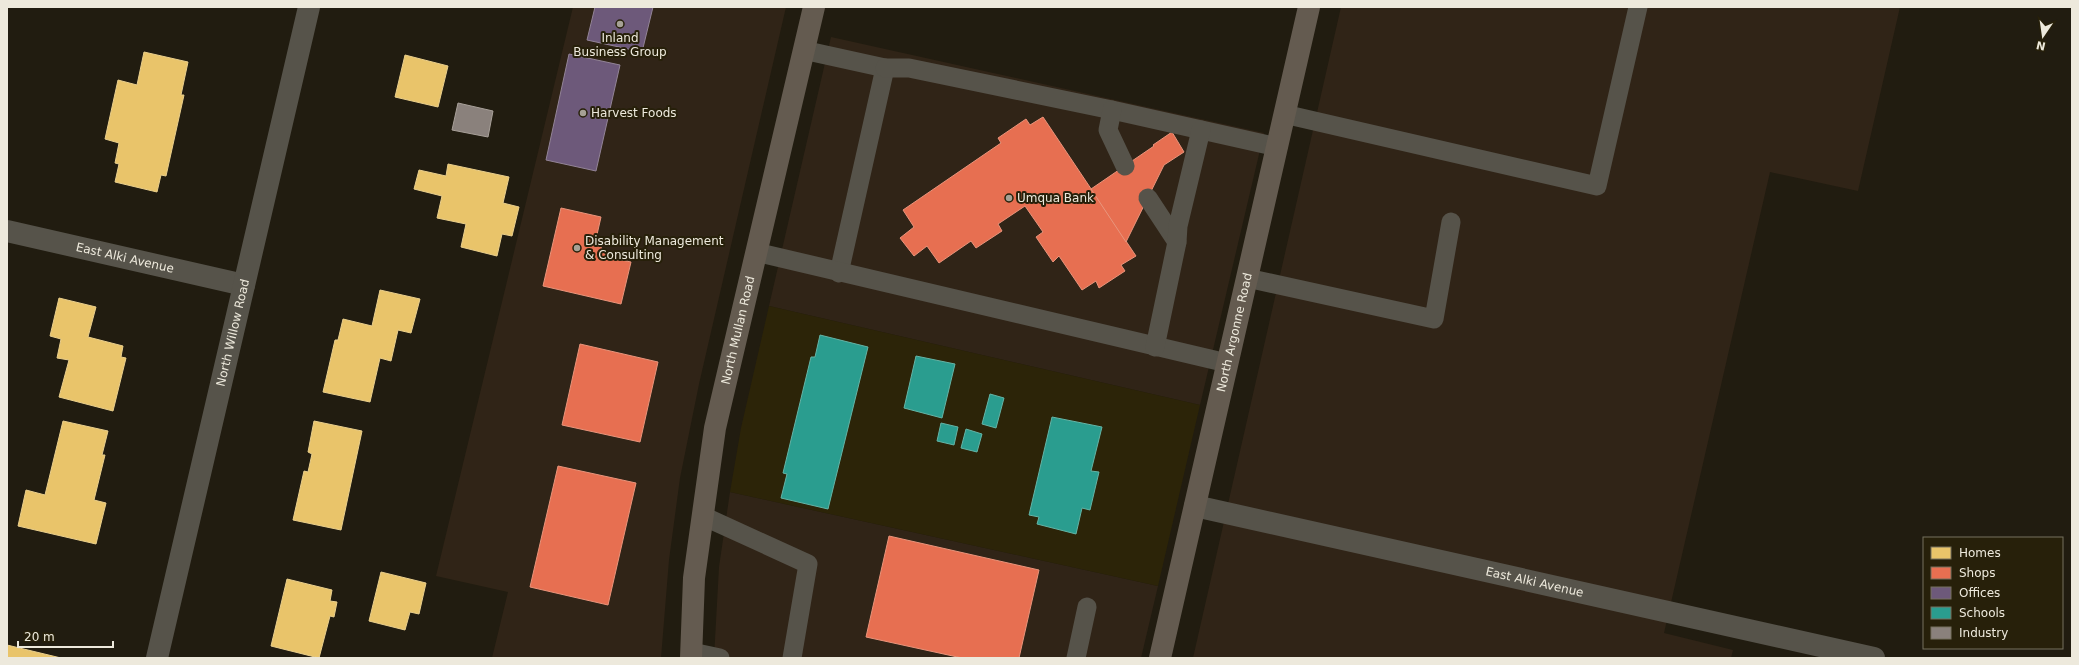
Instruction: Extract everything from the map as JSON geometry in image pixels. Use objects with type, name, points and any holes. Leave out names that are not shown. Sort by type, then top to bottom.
[{"type":"main road","name":"North Mullan Road","points":[[692,655],[694,578],[716,428],[814,7]]},
{"type":"main road","name":"North Argonne Road","points":[[1160,658],[1309,7]]},
{"type":"street","name":"North Willow Road","points":[[157,658],[309,7]]},
{"type":"street","name":"East Alki Avenue","points":[[7,231],[244,285]]},
{"type":"street","name":"East Alki Avenue","points":[[1195,506],[1874,658]]},
{"type":"lane","points":[[1284,114],[1597,186],[1638,7]]},
{"type":"lane","points":[[804,50],[885,68],[909,68],[1112,110],[1278,147]]},
{"type":"lane","points":[[839,273],[885,68]]},
{"type":"lane","points":[[1112,110],[1108,130],[1125,166]]},
{"type":"lane","points":[[1155,347],[1177,242],[1178,226],[1201,130]]},
{"type":"lane","points":[[1148,198],[1177,242]]},
{"type":"lane","points":[[1248,278],[1434,319],[1451,222]]},
{"type":"lane","points":[[756,252],[839,273],[1227,363]]},
{"type":"lane","points":[[703,516],[808,564],[792,658]]},
{"type":"lane","points":[[1076,658],[1086,607]]},
{"type":"lane","points":[[692,655],[720,658]]},
{"type":"shaded area","points":[[573,7],[786,7],[699,384],[680,478],[669,560],[661,658],[492,658],[508,592],[436,576]]},
{"type":"shaded area","points":[[1341,7],[1900,7],[1858,191],[1770,172],[1664,633],[1733,650],[1731,658],[1193,658]]},
{"type":"shaded area","points":[[831,37],[1264,133],[1200,405],[769,306]]},
{"type":"shaded area","points":[[769,306],[1200,405],[1158,586],[730,492],[741,428]]},
{"type":"shaded area","points":[[730,492],[1158,586],[1141,658],[714,658],[719,567]]},
{"type":"building: Homes","points":[[144,52],[188,62],[181,95],[184,95],[166,176],[161,175],[157,192],[115,182],[119,164],[115,163],[119,143],[105,139],[118,80],[137,85]]},
{"type":"building: Homes","points":[[405,55],[448,66],[438,107],[395,97]]},
{"type":"building: Homes","points":[[448,164],[509,177],[503,203],[519,207],[512,236],[502,234],[497,256],[461,247],[466,224],[437,218],[442,196],[414,189],[419,170],[446,176]]},
{"type":"building: Homes","points":[[380,290],[420,299],[411,333],[398,330],[391,361],[380,358],[370,402],[323,392],[335,340],[338,340],[343,319],[372,326]]},
{"type":"building: Homes","points":[[59,298],[96,307],[88,337],[123,346],[121,357],[126,358],[113,411],[59,397],[69,360],[57,358],[61,339],[50,336]]},
{"type":"building: Homes","points":[[63,421],[108,431],[102,455],[105,455],[94,500],[106,503],[96,544],[18,526],[26,490],[45,495]]},
{"type":"building: Homes","points":[[314,421],[362,431],[341,530],[293,520],[304,471],[308,472],[312,454],[308,452]]},
{"type":"building: Homes","points":[[381,572],[426,583],[419,614],[410,612],[405,630],[369,621]]},
{"type":"building: Homes","points":[[287,579],[332,590],[330,601],[337,602],[334,617],[330,616],[319,658],[271,646]]},
{"type":"building: Homes","points":[[7,645],[61,658],[7,658]]},
{"type":"building: Shops","name":"Umqua Bank","points":[[1043,117],[1136,256],[1121,265],[1125,271],[1099,288],[1096,281],[1082,290],[1059,256],[1053,262],[1036,237],[1043,232],[1025,206],[998,224],[1002,231],[976,248],[971,241],[939,263],[927,246],[914,256],[900,238],[914,227],[903,210],[1001,143],[998,138],[1026,119],[1030,125]]},
{"type":"building: Shops","points":[[1172,132],[1184,152],[1164,165],[1126,242],[1091,189]]},
{"type":"building: Shops","name":"Disability Management & Consulting","points":[[561,208],[601,217],[596,239],[607,257],[631,262],[621,304],[543,286]]},
{"type":"building: Shops","points":[[580,344],[658,362],[640,442],[562,425]]},
{"type":"building: Shops","points":[[558,466],[636,483],[608,605],[530,587]]},
{"type":"building: Shops","points":[[889,536],[1039,570],[1019,658],[962,658],[866,637]]},
{"type":"building: Offices","name":"Inland Business Group","points":[[595,7],[653,7],[642,52],[587,40]]},
{"type":"building: Offices","name":"Harvest Foods","points":[[569,54],[620,65],[596,171],[546,160]]},
{"type":"building: Schools","points":[[820,335],[868,347],[828,509],[781,498],[787,474],[783,473],[811,357],[815,357]]},
{"type":"building: Schools","points":[[916,356],[955,364],[942,418],[904,408]]},
{"type":"building: Schools","points":[[990,394],[1004,398],[996,428],[982,424]]},
{"type":"building: Schools","points":[[1052,417],[1102,427],[1091,471],[1099,472],[1090,510],[1082,508],[1076,534],[1037,524],[1039,517],[1029,515]]},
{"type":"building: Schools","points":[[941,423],[958,427],[954,445],[937,441]]},
{"type":"building: Schools","points":[[966,429],[982,434],[977,452],[961,448]]},
{"type":"building: Industry","points":[[458,103],[493,111],[488,137],[452,130]]},
{"type":"place","name":"Inland Business Group","points":[[620,24]]},
{"type":"place","name":"Harvest Foods","points":[[583,113]]},
{"type":"place","name":"Umqua Bank","points":[[1009,198]]},
{"type":"place","name":"Disability Management & Consulting","points":[[577,248]]}]
